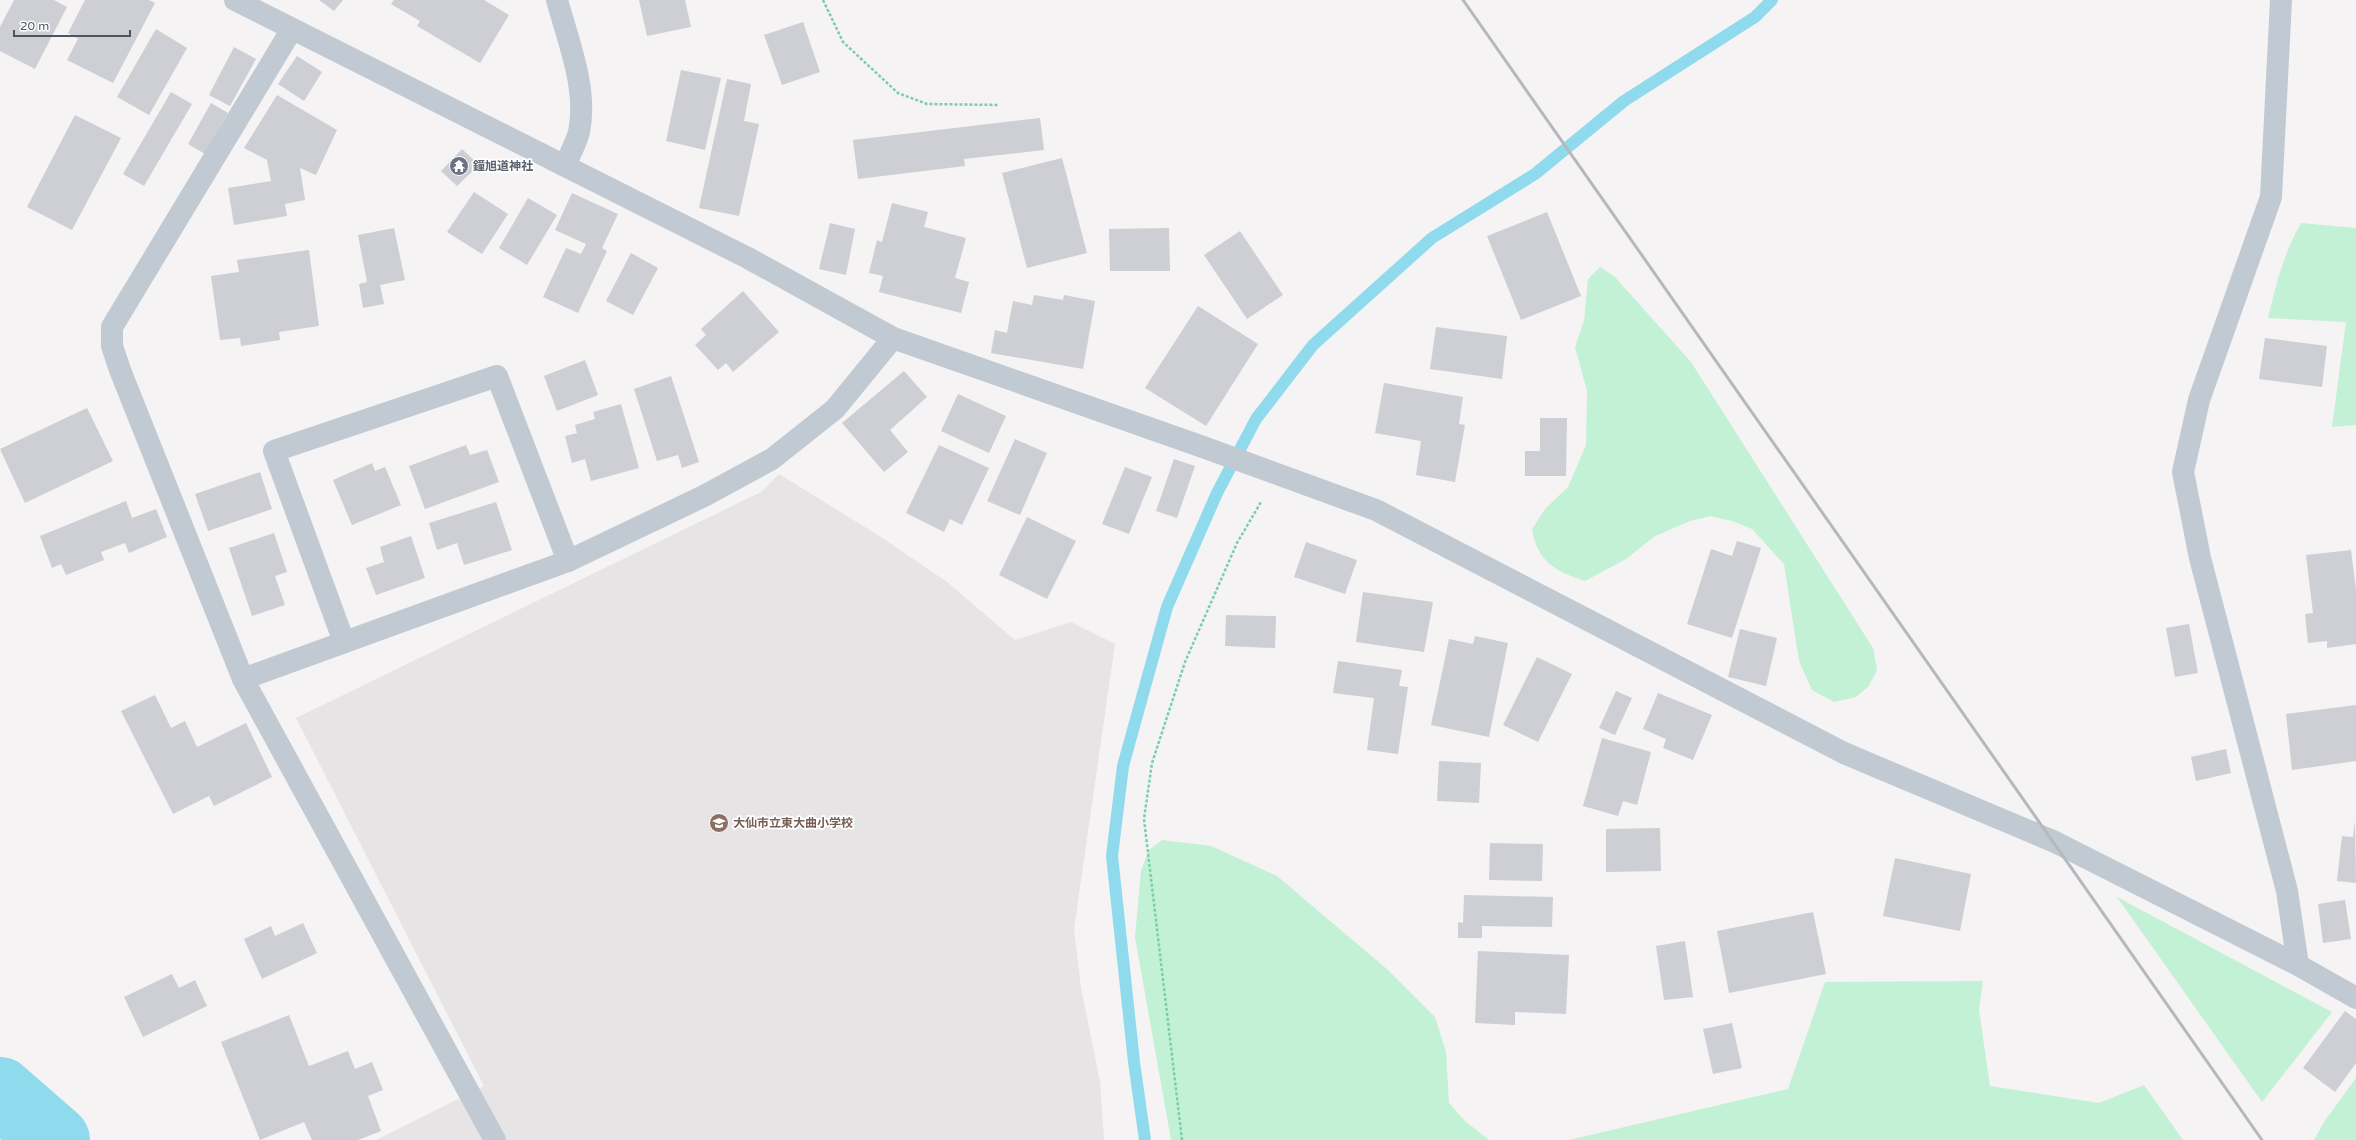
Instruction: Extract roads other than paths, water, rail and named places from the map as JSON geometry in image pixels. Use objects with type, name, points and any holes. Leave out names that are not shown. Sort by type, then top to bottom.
[{"type":"street","points":[[235,0],[748,258],[893,338],[1279,474],[1376,510],[1844,753],[2055,842],[2298,965],[2356,998]]},
{"type":"street","points":[[557,0],[576,73],[581,108],[579,133],[565,166]]},
{"type":"street","points":[[2281,0],[2271,197],[2198,400],[2183,472],[2200,558],[2288,891],[2298,965]]},
{"type":"street","points":[[292,29],[112,327],[112,346],[120,370],[243,679],[496,1140]]},
{"type":"street","points":[[243,679],[568,561],[704,496],[772,459],[835,409],[893,338]]},
{"type":"street","points":[[344,642],[274,451],[497,376],[568,561]]},
{"type":"waterway","points":[[1145,1140],[1134,1062],[1112,856],[1123,766],[1167,607],[1217,493],[1256,419],[1313,345],[1432,238],[1535,174],[1624,101],[1755,17],[1772,0]]},
{"type":"waterway","points":[[0,1092],[55,1140]]},
{"type":"railway","points":[[1463,0],[2262,1140]]},
{"type":"place","name":"鐘旭道神社","points":[[459,166]]},
{"type":"place","name":"大仙市立東大曲小学校","points":[[719,823]]}]
